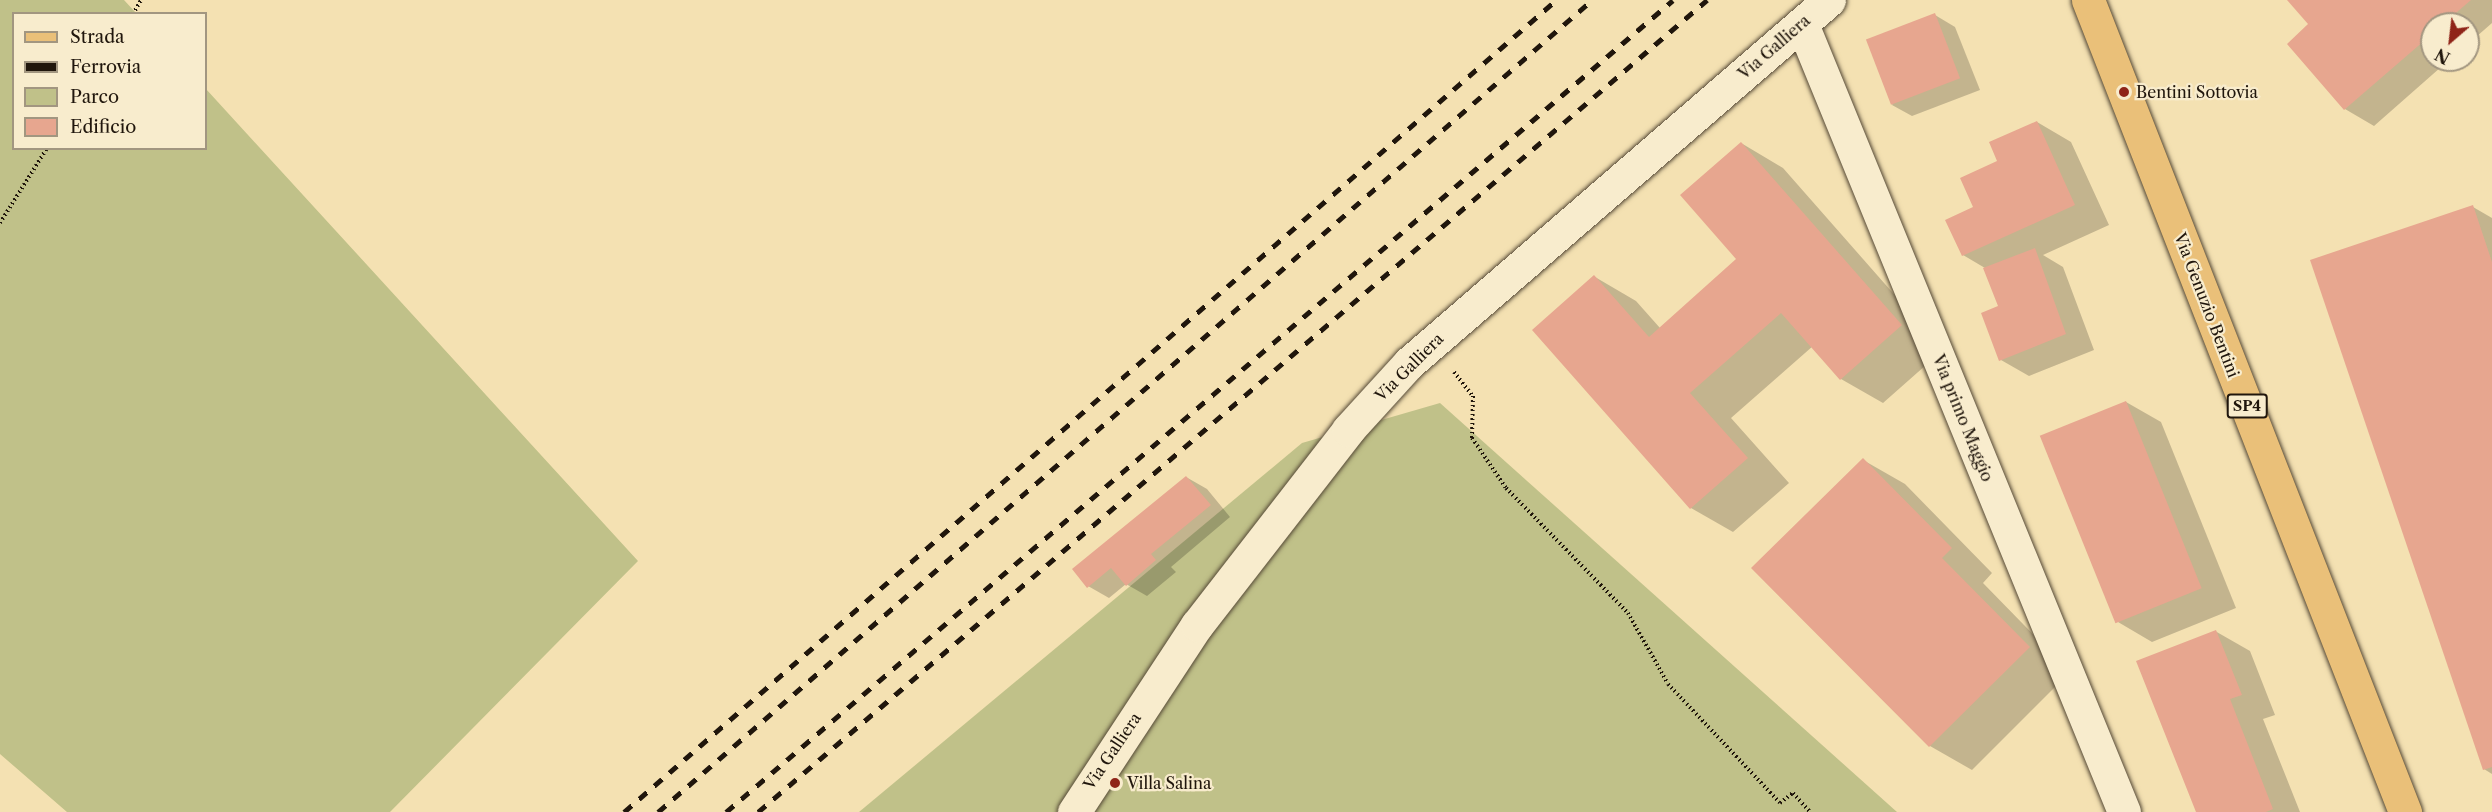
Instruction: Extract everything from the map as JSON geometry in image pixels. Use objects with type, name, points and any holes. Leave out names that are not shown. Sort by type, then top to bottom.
[{"type":"main road","name":"Via Genuzio Bentini","points":[[2088,0],[2405,812]]},
{"type":"street","name":"Via Galliera","points":[[1074,812],[1197,625],[1371,405],[1540,247],[1829,0]]},
{"type":"street","name":"Via primo Maggio","points":[[1802,24],[2124,812]]},
{"type":"path","points":[[0,223],[46,150]]},
{"type":"path","points":[[1452,369],[1473,396],[1472,438],[1506,488],[1628,613],[1668,684],[1692,710],[1780,803],[1793,793],[1810,812]]},
{"type":"green space","points":[[0,0],[124,0],[135,12],[12,12],[12,150],[207,150],[207,90],[638,561],[390,812],[67,812],[0,754]]},
{"type":"green space","points":[[1440,403],[1897,812],[859,812],[1302,443]]},
{"type":"building","points":[[2287,0],[2471,0],[2457,12],[2420,12],[2420,44],[2344,110],[2287,44],[2308,24]]},
{"type":"building","points":[[1935,13],[1960,78],[1891,105],[1866,40]]},
{"type":"building","points":[[2037,121],[2075,205],[1962,256],[1945,220],[1973,207],[1960,178],[1997,161],[1989,142]]},
{"type":"building","points":[[1741,142],[1902,325],[1840,380],[1781,313],[1690,393],[1748,458],[1690,509],[1532,330],[1594,275],[1649,337],[1736,259],[1680,195]]},
{"type":"building","points":[[2473,205],[2492,262],[2492,767],[2483,770],[2310,260]]},
{"type":"building","points":[[2035,248],[2066,334],[1999,361],[1981,313],[1998,306],[1983,268]]},
{"type":"building","points":[[2126,401],[2202,588],[2115,623],[2040,436]]},
{"type":"building","points":[[1863,458],[1952,548],[1942,558],[2030,647],[1929,747],[1751,568]]},
{"type":"building","points":[[1186,476],[1211,505],[1151,554],[1156,560],[1126,586],[1111,568],[1087,588],[1072,569]]},
{"type":"building","points":[[2216,630],[2242,695],[2230,699],[2273,809],[2266,812],[2196,812],[2136,661]]},
{"type":"railway","points":[[624,812],[1556,0]]},
{"type":"railway","points":[[658,812],[1592,0]]},
{"type":"railway","points":[[726,812],[1673,0]]},
{"type":"railway","points":[[758,812],[1707,0]]},
{"type":"place","name":"Bentini Sottovia","points":[[2124,92]]},
{"type":"place","name":"Villa Salina","points":[[1115,783]]}]
